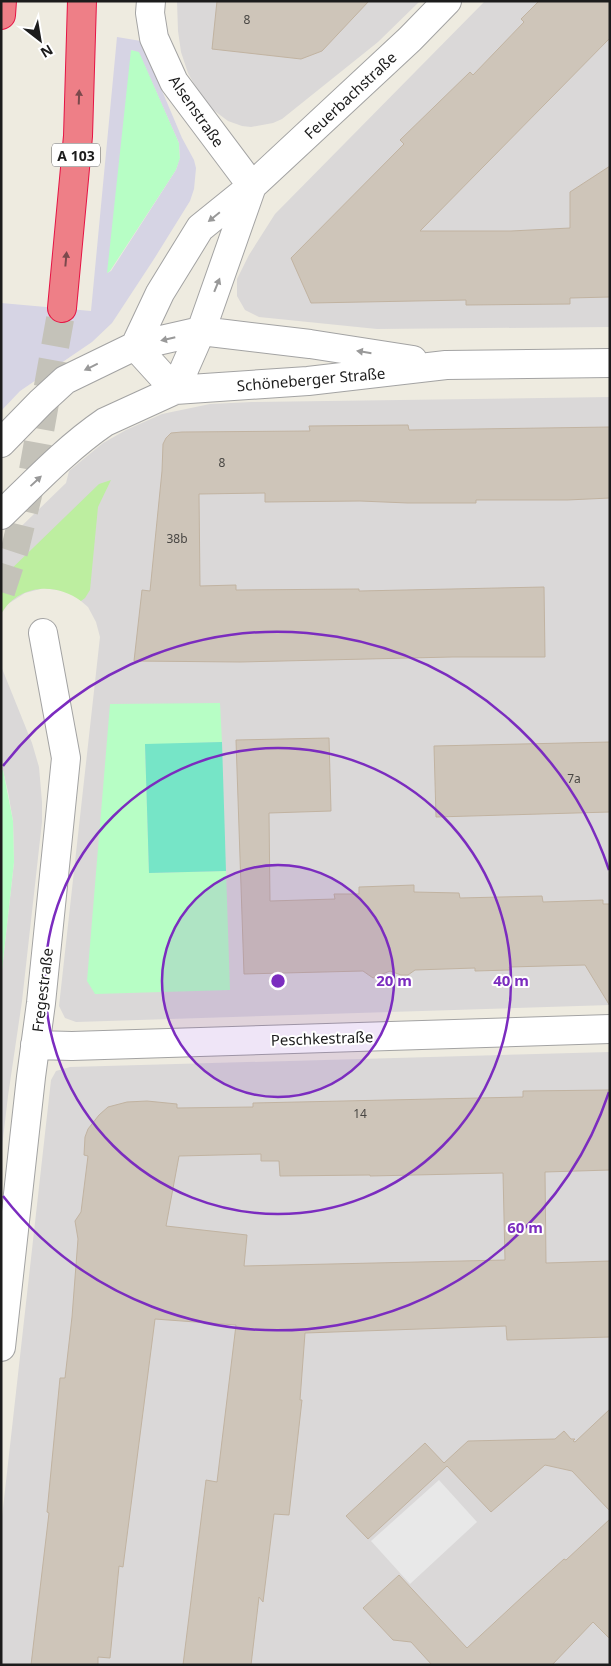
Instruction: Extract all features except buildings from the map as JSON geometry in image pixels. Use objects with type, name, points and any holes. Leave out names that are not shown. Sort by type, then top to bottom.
[{"type":"highway","points":[[1,15],[2,1]]},
{"type":"highway","name":"A 103","points":[[62,308],[78,136],[82,1]]},
{"type":"street","name":"Alsenstraße","points":[[151,1],[150,13],[154,38],[174,82],[252,186]]},
{"type":"street","name":"Feuerbachstraße","points":[[135,346],[160,292],[200,228],[252,186],[410,39],[447,1]]},
{"type":"street","name":"Feuerbachstraße","points":[[175,390],[201,331],[252,186]]},
{"type":"street","points":[[1,443],[65,380],[135,346],[201,331]]},
{"type":"street","name":"Schöneberger Straße","points":[[201,331],[310,344],[446,365]]},
{"type":"street","points":[[1,515],[65,454],[105,422],[175,390],[135,346]]},
{"type":"street","name":"Schöneberger Straße","points":[[175,390],[308,381],[446,365],[610,363]]},
{"type":"street","name":"Fregestraße","points":[[1,1347],[45,964],[66,758],[43,633]]},
{"type":"street","name":"Peschkestraße","points":[[35,1045],[610,1029]]},
{"type":"shaded area","points":[[177,1],[420,1],[378,42],[282,119],[273,123],[251,127],[228,121],[212,109],[199,93],[188,73],[181,52]]},
{"type":"shaded area","points":[[485,1],[610,1],[610,327],[377,329],[259,317],[245,310],[237,296],[237,279],[249,255],[275,214]]},
{"type":"shaded area","points":[[117,37],[141,41],[182,138],[194,160],[196,168],[194,189],[190,201],[112,323],[92,342],[20,391],[1,411],[1,303],[91,311]],"holes":[[[131,50],[139,52],[179,143],[180,158],[176,170],[111,271],[107,273]]]},
{"type":"shaded area","points":[[610,397],[610,1005],[76,1022],[65,1018],[59,1006],[100,637],[96,622],[88,607],[74,595],[64,591],[44,588],[25,593],[8,604],[1,614],[1,546],[66,483],[69,471],[103,443],[126,430],[162,414],[210,404],[252,402]]},
{"type":"shaded area","points":[[1,666],[32,743],[39,767],[42,822],[22,1001],[1,1156],[1,979],[14,862],[13,821],[1,762]]},
{"type":"shaded area","points":[[610,1052],[610,1665],[1,1665],[1,1526],[51,1080],[56,1071],[70,1067]]},
{"type":"shaded area","points":[[439,1480],[477,1522],[410,1584],[371,1541]]},
{"type":"green space","points":[[130,50],[139,51],[179,143],[180,159],[176,170],[110,271],[106,274]]},
{"type":"green space","points":[[111,480],[98,507],[90,590],[85,598],[81,601],[60,591],[38,589],[17,597],[8,604],[1,614],[1,579],[99,484]]},
{"type":"green space","points":[[220,703],[222,742],[145,745],[149,873],[226,871],[230,990],[95,994],[87,981],[110,704]]},
{"type":"green space","points":[[222,742],[226,871],[149,873],[145,744]]},
{"type":"green space","points":[[3,770],[13,821],[14,862],[1,979],[1,771]]},
{"type":"tunnel","points":[[1,592],[15,549],[30,487],[62,308]]}]
